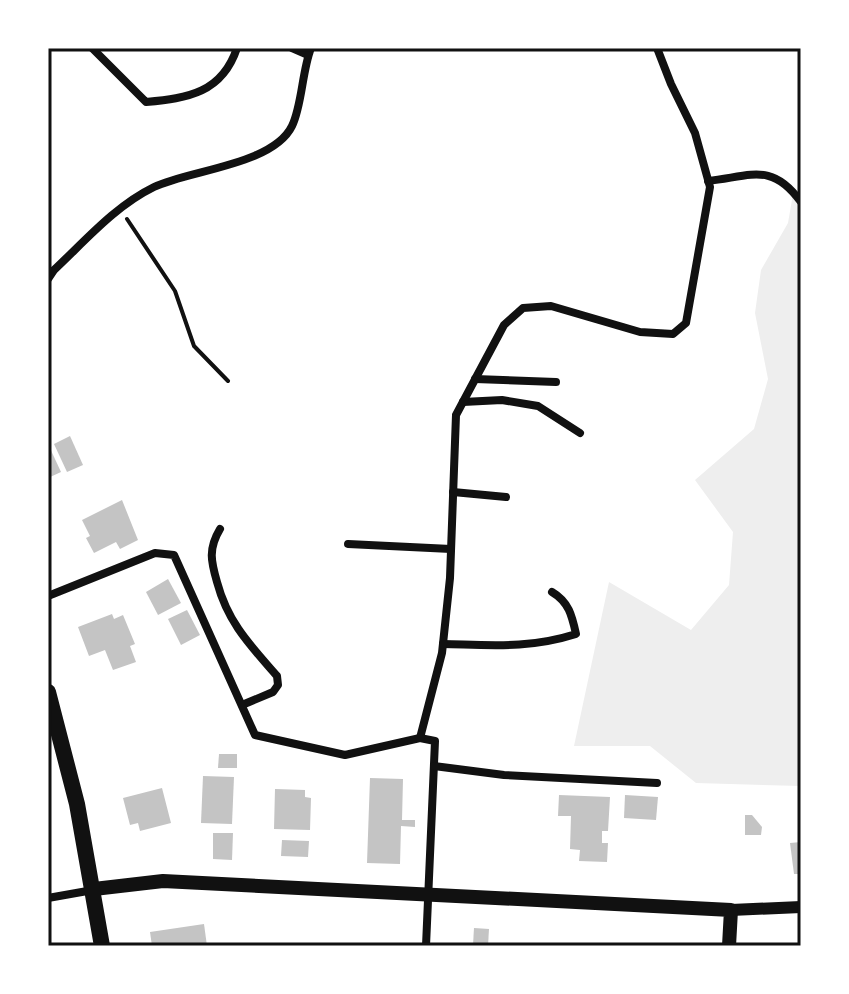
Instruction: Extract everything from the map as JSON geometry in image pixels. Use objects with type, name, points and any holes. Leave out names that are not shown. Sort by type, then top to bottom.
[{"type":"highway","points":[[48,692],[77,804],[102,946]]},
{"type":"main road","points":[[94,889],[163,881],[731,910],[729,946]]},
{"type":"street","points":[[92,48],[146,102],[180,99],[212,86],[231,67],[237,48]]},
{"type":"street","points":[[48,279],[120,208],[155,186],[232,164],[276,145],[292,126],[310,52],[292,48]]},
{"type":"street","points":[[420,738],[443,644],[451,549],[456,415],[504,325],[523,308],[551,306],[640,332],[673,334],[686,323],[708,201],[708,181],[695,133],[657,48]]},
{"type":"street","points":[[708,181],[765,174],[788,185],[801,202]]},
{"type":"street","points":[[475,379],[556,382]]},
{"type":"street","points":[[463,402],[502,400],[538,406],[580,433]]},
{"type":"street","points":[[453,492],[506,497]]},
{"type":"street","points":[[220,529],[212,543],[210,556],[223,605],[236,630],[277,676],[278,685],[273,692],[242,705]]},
{"type":"street","points":[[348,544],[451,549]]},
{"type":"street","points":[[48,596],[155,553],[174,555],[255,735],[345,755],[420,738],[435,741],[426,946]]},
{"type":"street","points":[[443,644],[518,646],[546,643],[576,634],[571,611],[562,598],[552,592]]},
{"type":"street","points":[[434,766],[504,775],[657,783]]},
{"type":"street","points":[[48,898],[94,889]]},
{"type":"street","points":[[731,910],[801,907]]},
{"type":"path","points":[[120,208],[175,291],[194,346],[228,381]]},
{"type":"shaded area","points":[[794,188],[801,196],[801,786],[696,783],[650,746],[574,746],[609,582],[691,630],[729,585],[733,532],[695,480],[754,429],[768,379],[755,313],[761,270],[788,223]]},
{"type":"building","points":[[70,436],[83,465],[67,472],[54,444]]},
{"type":"building","points":[[48,444],[61,472],[48,478]]},
{"type":"building","points":[[122,500],[138,540],[120,549],[116,542],[94,553],[82,520]]},
{"type":"building","points":[[168,579],[181,603],[158,615],[146,592]]},
{"type":"building","points":[[187,610],[200,635],[181,645],[168,619]]},
{"type":"building","points":[[112,614],[114,619],[123,615],[135,644],[130,646],[136,662],[113,670],[105,650],[89,656],[78,627]]},
{"type":"building","points":[[219,754],[237,754],[237,768],[218,768]]},
{"type":"building","points":[[203,776],[234,777],[232,824],[201,823]]},
{"type":"building","points":[[370,778],[403,779],[402,820],[415,820],[415,827],[401,826],[400,864],[367,863]]},
{"type":"building","points":[[162,788],[171,823],[140,831],[138,823],[130,825],[123,798]]},
{"type":"building","points":[[275,789],[305,790],[305,797],[311,798],[310,830],[274,829]]},
{"type":"building","points":[[559,795],[610,797],[608,831],[602,831],[602,843],[608,843],[607,862],[579,861],[580,850],[570,849],[571,816],[558,816]]},
{"type":"building","points":[[625,795],[658,797],[656,820],[624,818]]},
{"type":"building","points":[[745,815],[752,815],[762,827],[761,835],[745,835]]},
{"type":"building","points":[[213,833],[233,833],[232,860],[213,859]]},
{"type":"building","points":[[282,840],[309,841],[308,857],[281,856]]},
{"type":"building","points":[[801,842],[801,874],[794,874],[790,843]]},
{"type":"building","points":[[204,924],[207,946],[152,946],[150,932]]},
{"type":"building","points":[[474,928],[489,929],[488,946],[473,945]]}]
